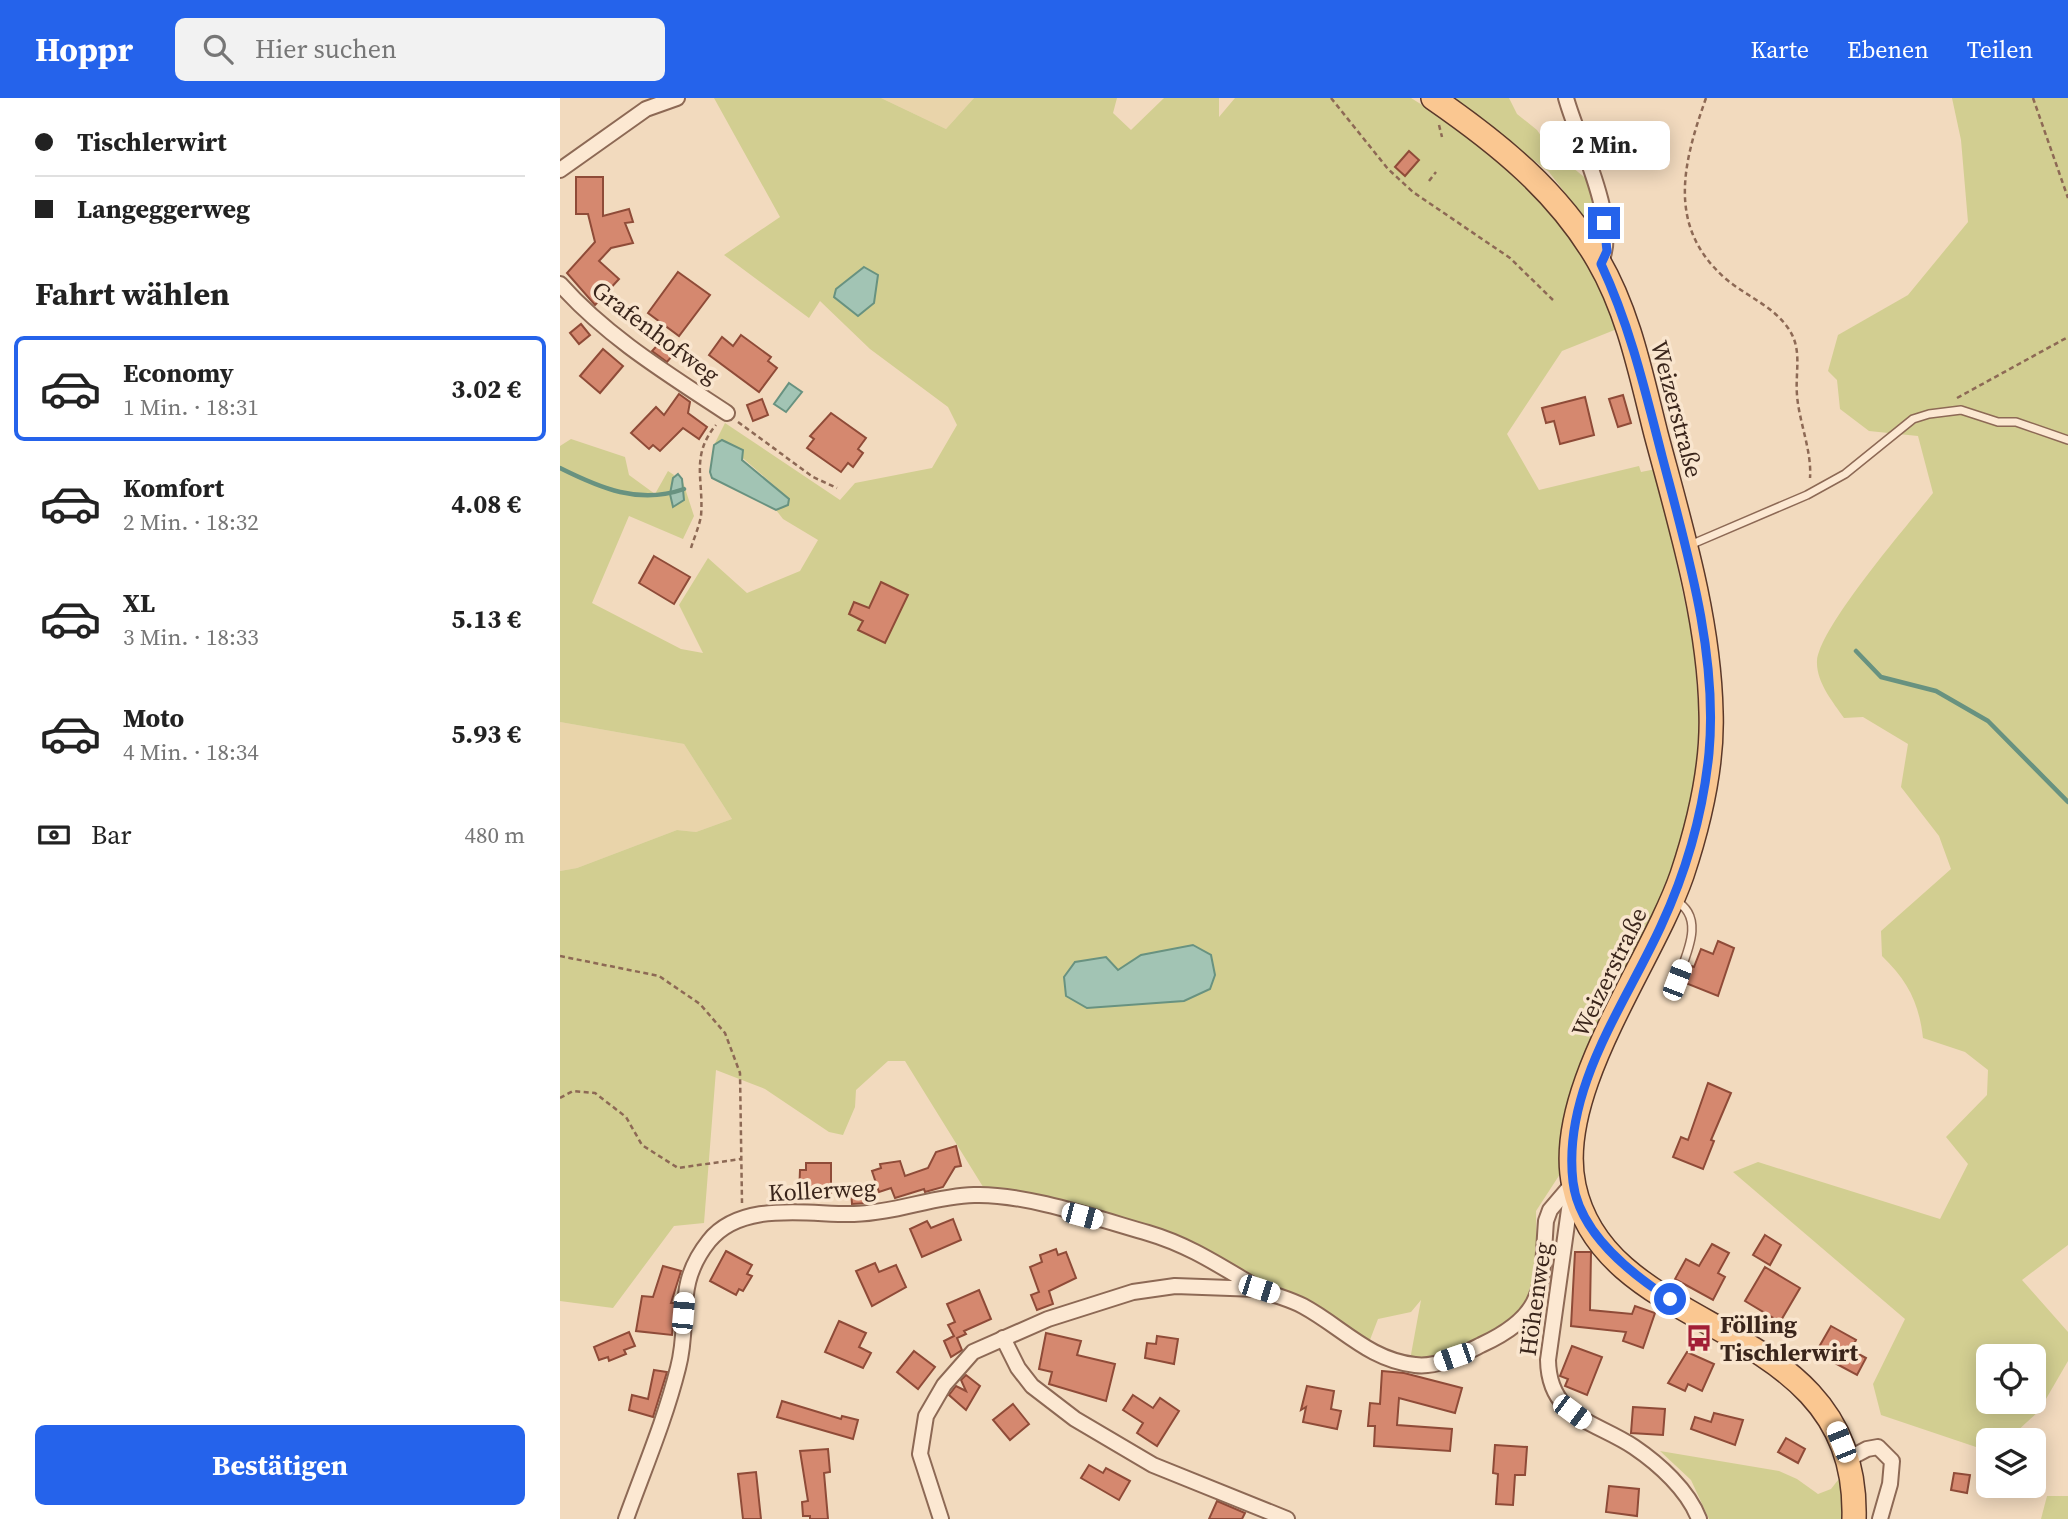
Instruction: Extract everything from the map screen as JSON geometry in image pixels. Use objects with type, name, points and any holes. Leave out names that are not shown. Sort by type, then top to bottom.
[{"type":"main road","name":"Weizerstraße","points":[[1433,98],[1481,132],[1533,176],[1569,217],[1601,264],[1630,333],[1686,547],[1711,711],[1701,805],[1672,899],[1584,1090],[1573,1136],[1573,1183],[1578,1200],[1606,1249],[1653,1288],[1707,1323],[1756,1350],[1794,1377],[1824,1409],[1848,1459],[1855,1499],[1854,1519]]},
{"type":"street","points":[[560,170],[646,109],[677,98]]},
{"type":"street","points":[[1566,98],[1600,201],[1607,236],[1607,251],[1601,264]]},
{"type":"street","name":"Grafenhofweg","points":[[560,284],[586,313],[727,413]]},
{"type":"street","name":"Kollerweg","points":[[626,1519],[665,1417],[680,1361],[686,1280],[709,1241],[721,1230],[743,1221],[777,1210],[860,1214],[971,1195],[1001,1196],[1171,1240],[1206,1255],[1259,1289],[1304,1306],[1380,1358],[1414,1366],[1439,1363],[1503,1334],[1534,1306],[1541,1285],[1546,1221],[1550,1210],[1573,1183]]},
{"type":"street","name":"Höhenweg","points":[[1573,1183],[1548,1360],[1551,1383],[1572,1412],[1633,1446],[1662,1469],[1699,1519]]},
{"type":"street","name":"Kollerweg","points":[[941,1519],[920,1454],[926,1416],[944,1385],[973,1352],[1073,1310],[1133,1292],[1175,1286],[1259,1289]]},
{"type":"street","points":[[1003,1338],[1018,1368],[1032,1386],[1075,1419],[1153,1465],[1287,1519]]},
{"type":"street","points":[[1848,1459],[1867,1449],[1878,1447],[1892,1461],[1893,1469],[1880,1519]]},
{"type":"lane","points":[[1686,547],[1807,495],[1845,474],[1913,419],[1929,414],[1961,410],[1998,422],[2016,422],[2068,440]]},
{"type":"lane","points":[[1672,899],[1687,910],[1693,933],[1677,980]]},
{"type":"path","points":[[1331,98],[1396,177],[1510,258],[1553,300]]},
{"type":"path","points":[[1706,98],[1684,172],[1682,195],[1689,223],[1699,247],[1725,278],[1780,316],[1790,331],[1798,350],[1797,391],[1811,475],[1807,495]]},
{"type":"path","points":[[2033,98],[2068,198]]},
{"type":"path","points":[[1430,181],[1436,172]]},
{"type":"path","points":[[1929,414],[2068,337]]},
{"type":"path","points":[[691,548],[700,519],[699,459],[704,439],[727,413],[813,477],[837,488]]},
{"type":"path","points":[[560,956],[660,975],[700,1004],[725,1034],[740,1073],[743,1221]]},
{"type":"path","points":[[560,1098],[573,1091],[595,1093],[626,1117],[642,1145],[678,1168],[741,1159]]},
{"type":"shaded area","points":[[714,98],[881,98],[946,129],[974,98],[1117,98],[1113,113],[1131,130],[1164,98],[1219,98],[1219,117],[1235,98],[1411,98],[1448,121],[1510,170],[1561,222],[1598,282],[1617,329],[1562,351],[1507,434],[1539,490],[1639,466],[1641,472],[1656,469],[1693,640],[1699,715],[1696,775],[1690,810],[1667,887],[1562,1171],[1536,1211],[1537,1285],[1533,1299],[1500,1330],[1438,1358],[1410,1360],[1421,1300],[1411,1312],[1378,1319],[1368,1345],[1191,1242],[985,1190],[905,1061],[888,1061],[856,1090],[855,1107],[843,1135],[829,1132],[765,1089],[716,1070],[704,1223],[674,1226],[613,1308],[560,1301],[560,871],[577,868],[677,830],[696,832],[732,819],[684,744],[560,722],[560,446],[571,439],[625,457],[629,475],[655,494],[668,471],[674,475],[672,484],[684,500],[682,479],[694,516],[683,539],[629,516],[592,603],[681,649],[703,653],[679,605],[708,558],[747,593],[800,571],[818,540],[783,519],[776,510],[787,505],[776,487],[722,440],[714,445],[725,423],[840,500],[855,483],[932,468],[957,425],[948,407],[870,349],[820,301],[809,318],[724,255],[780,217]],"holes":[[[1106,957],[1118,970],[1184,1001],[1147,1002]]]},
{"type":"shaded area","points":[[881,98],[974,98],[946,129]]},
{"type":"shaded area","points":[[1451,98],[1509,98],[1517,114],[1537,130],[1550,149],[1589,181],[1599,226],[1596,233],[1549,172]]},
{"type":"shaded area","points":[[1952,98],[2068,98],[2068,1245],[2022,1280],[2068,1332],[2068,1361],[2046,1399],[2046,1344],[1976,1344],[1976,1414],[2036,1414],[2021,1428],[1976,1428],[1976,1447],[1881,1415],[1873,1384],[1905,1319],[1733,1172],[1758,1162],[1940,1219],[1968,1164],[1946,1137],[1987,1095],[1988,1070],[1965,1052],[1923,1038],[1919,1014],[1911,993],[1899,974],[1882,956],[1881,931],[1951,869],[1939,836],[1901,787],[1908,744],[1863,717],[1844,718],[1822,684],[1817,669],[1822,645],[1848,601],[1933,493],[1918,436],[1869,431],[1840,409],[1837,380],[1828,371],[1838,335],[1908,295],[1968,222],[1961,140]]},
{"type":"shaded area","points":[[864,267],[878,275],[874,303],[858,316],[834,297],[836,289]]},
{"type":"shaded area","points":[[789,383],[802,392],[786,412],[774,404]]},
{"type":"shaded area","points":[[722,440],[743,450],[742,460],[789,499],[788,505],[776,510],[712,478],[710,472],[714,445]]},
{"type":"shaded area","points":[[678,474],[682,479],[684,500],[673,507],[670,494],[673,478]]},
{"type":"shaded area","points":[[560,722],[684,744],[732,819],[696,832],[677,830],[577,868],[560,871]]},
{"type":"shaded area","points":[[1193,945],[1211,955],[1215,975],[1210,989],[1184,1001],[1087,1008],[1066,996],[1064,977],[1075,962],[1106,957],[1118,970],[1141,955]]},
{"type":"shaded area","points":[[1660,1451],[1779,1471],[1797,1479],[1818,1494],[1831,1489],[1842,1475],[1845,1519],[1709,1519],[1691,1480]]},
{"type":"shaded area","points":[[2047,1496],[2068,1496],[2068,1519],[2041,1519]]},
{"type":"building","points":[[1409,151],[1419,160],[1405,176],[1395,167]]},
{"type":"building","points":[[576,177],[603,177],[603,216],[629,209],[633,222],[625,223],[633,243],[611,248],[599,261],[619,279],[595,305],[567,273],[595,242],[588,214],[576,214]]},
{"type":"building","points":[[678,272],[710,295],[679,336],[648,313]]},
{"type":"building","points":[[581,324],[590,335],[579,344],[570,333]]},
{"type":"building","points":[[741,335],[771,357],[768,361],[777,368],[759,392],[709,355],[722,337],[733,346]]},
{"type":"building","points":[[666,336],[679,348],[667,362],[652,351]]},
{"type":"building","points":[[603,349],[623,366],[600,393],[580,376]]},
{"type":"building","points":[[679,394],[690,402],[688,413],[707,427],[699,439],[683,428],[660,451],[653,445],[649,449],[631,433],[656,407],[664,415]]},
{"type":"building","points":[[1623,395],[1631,423],[1618,427],[1609,399]]},
{"type":"building","points":[[1585,397],[1594,435],[1560,444],[1554,421],[1546,423],[1542,408]]},
{"type":"building","points":[[762,399],[768,415],[753,421],[747,405]]},
{"type":"building","points":[[831,413],[866,438],[858,449],[863,453],[853,467],[848,463],[841,472],[807,448],[814,439],[810,436]]},
{"type":"building","points":[[654,556],[690,577],[674,604],[639,583]]},
{"type":"building","points":[[881,582],[908,595],[885,643],[858,630],[863,621],[849,614],[854,602],[869,608]]},
{"type":"building","points":[[1718,941],[1734,948],[1718,996],[1683,982],[1689,965],[1694,967],[1701,949],[1713,954]]},
{"type":"building","points":[[1708,1083],[1731,1093],[1711,1140],[1714,1141],[1703,1169],[1673,1157],[1681,1137],[1688,1140]]},
{"type":"building","points":[[956,1146],[961,1166],[955,1167],[943,1187],[925,1192],[924,1189],[895,1198],[891,1188],[879,1192],[872,1171],[881,1168],[880,1164],[900,1161],[905,1176],[928,1168],[936,1152]]},
{"type":"building","points":[[806,1163],[831,1163],[831,1196],[799,1196],[800,1170],[806,1170]]},
{"type":"building","points":[[851,1190],[867,1190],[868,1203],[852,1204]]},
{"type":"building","points":[[953,1219],[961,1240],[922,1257],[910,1229],[927,1221],[931,1228]]},
{"type":"building","points":[[1765,1235],[1781,1245],[1770,1265],[1753,1255]]},
{"type":"building","points":[[1712,1244],[1729,1253],[1718,1273],[1725,1277],[1713,1300],[1675,1279],[1686,1259],[1699,1266]]},
{"type":"building","points":[[1056,1249],[1058,1255],[1066,1252],[1076,1278],[1049,1291],[1053,1304],[1037,1310],[1031,1295],[1039,1292],[1030,1267],[1042,1262],[1040,1255]]},
{"type":"building","points":[[726,1251],[752,1265],[747,1274],[752,1276],[743,1291],[739,1289],[736,1295],[710,1281]]},
{"type":"building","points":[[1575,1252],[1591,1252],[1590,1310],[1632,1314],[1635,1306],[1655,1313],[1643,1348],[1623,1341],[1626,1332],[1571,1326]]},
{"type":"building","points":[[875,1263],[879,1272],[896,1265],[906,1287],[872,1306],[856,1271]]},
{"type":"building","points":[[663,1266],[681,1271],[671,1303],[675,1303],[672,1335],[636,1331],[642,1296],[653,1297]]},
{"type":"building","points":[[1765,1267],[1800,1288],[1780,1322],[1745,1301]]},
{"type":"building","points":[[979,1290],[991,1319],[964,1331],[966,1334],[957,1338],[962,1350],[951,1357],[944,1341],[954,1336],[948,1325],[955,1322],[947,1304]]},
{"type":"building","points":[[839,1321],[866,1333],[859,1347],[871,1353],[863,1368],[825,1352]]},
{"type":"building","points":[[1831,1326],[1856,1340],[1851,1350],[1866,1358],[1857,1375],[1833,1362],[1836,1357],[1819,1347]]},
{"type":"building","points":[[629,1332],[635,1346],[624,1350],[626,1354],[609,1361],[608,1357],[599,1360],[594,1347]]},
{"type":"building","points":[[1046,1333],[1081,1341],[1077,1355],[1115,1364],[1106,1401],[1049,1384],[1052,1372],[1039,1369]]},
{"type":"building","points":[[1157,1336],[1178,1339],[1174,1364],[1145,1358],[1147,1343],[1156,1344]]},
{"type":"building","points":[[1572,1346],[1602,1357],[1587,1395],[1565,1386],[1568,1379],[1560,1376]]},
{"type":"building","points":[[914,1351],[935,1367],[918,1389],[897,1372]]},
{"type":"building","points":[[1687,1352],[1714,1364],[1702,1391],[1688,1384],[1685,1391],[1668,1383]]},
{"type":"building","points":[[654,1370],[667,1372],[653,1417],[629,1410],[632,1395],[648,1399]]},
{"type":"building","points":[[1382,1371],[1404,1373],[1462,1388],[1455,1413],[1399,1398],[1397,1425],[1452,1429],[1450,1451],[1374,1446],[1375,1426],[1368,1426],[1370,1403],[1380,1404]]},
{"type":"building","points":[[966,1375],[980,1386],[966,1410],[949,1395],[956,1386],[966,1391],[961,1380]]},
{"type":"building","points":[[1307,1386],[1334,1391],[1331,1409],[1341,1411],[1337,1429],[1303,1422],[1306,1407],[1301,1410]]},
{"type":"building","points":[[1133,1395],[1153,1408],[1160,1398],[1179,1411],[1157,1446],[1137,1433],[1143,1423],[1123,1410]]},
{"type":"building","points":[[782,1401],[841,1419],[842,1416],[858,1420],[853,1439],[777,1417]]},
{"type":"building","points":[[1013,1404],[1029,1424],[1010,1440],[993,1420]]},
{"type":"building","points":[[1633,1407],[1665,1409],[1663,1435],[1631,1433]]},
{"type":"building","points":[[1714,1413],[1743,1420],[1735,1445],[1691,1429],[1695,1417],[1711,1422]]},
{"type":"building","points":[[1786,1438],[1805,1449],[1798,1463],[1778,1452]]},
{"type":"building","points":[[1495,1445],[1527,1447],[1525,1475],[1515,1475],[1513,1505],[1496,1504],[1498,1474],[1493,1473]]},
{"type":"building","points":[[828,1449],[830,1472],[824,1473],[828,1519],[810,1519],[810,1516],[803,1516],[802,1502],[808,1501],[800,1451]]},
{"type":"building","points":[[1089,1465],[1103,1473],[1106,1468],[1130,1481],[1119,1500],[1081,1478]]},
{"type":"building","points":[[756,1472],[761,1519],[743,1519],[738,1474]]},
{"type":"building","points":[[1954,1473],[1970,1475],[1967,1493],[1951,1490]]},
{"type":"building","points":[[1609,1486],[1639,1489],[1637,1516],[1606,1512]]},
{"type":"building","points":[[1217,1501],[1245,1513],[1242,1519],[1209,1519]]},
{"type":"waterway","points":[[560,468],[605,488],[636,495],[667,494],[684,489]]},
{"type":"waterway","points":[[1856,651],[1881,677],[1936,691],[1988,721],[2068,802]]},
{"type":"place","name":"Fölling Tischlerwirt","points":[[1699,1338]]},
{"type":"route","points":[[1604,223],[1607,251],[1601,264],[1630,333],[1686,547],[1702,631],[1711,711],[1709,755],[1692,841],[1662,925],[1608,1033],[1584,1090],[1573,1136],[1573,1183],[1578,1200],[1606,1249],[1626,1268],[1670,1299]]}]
